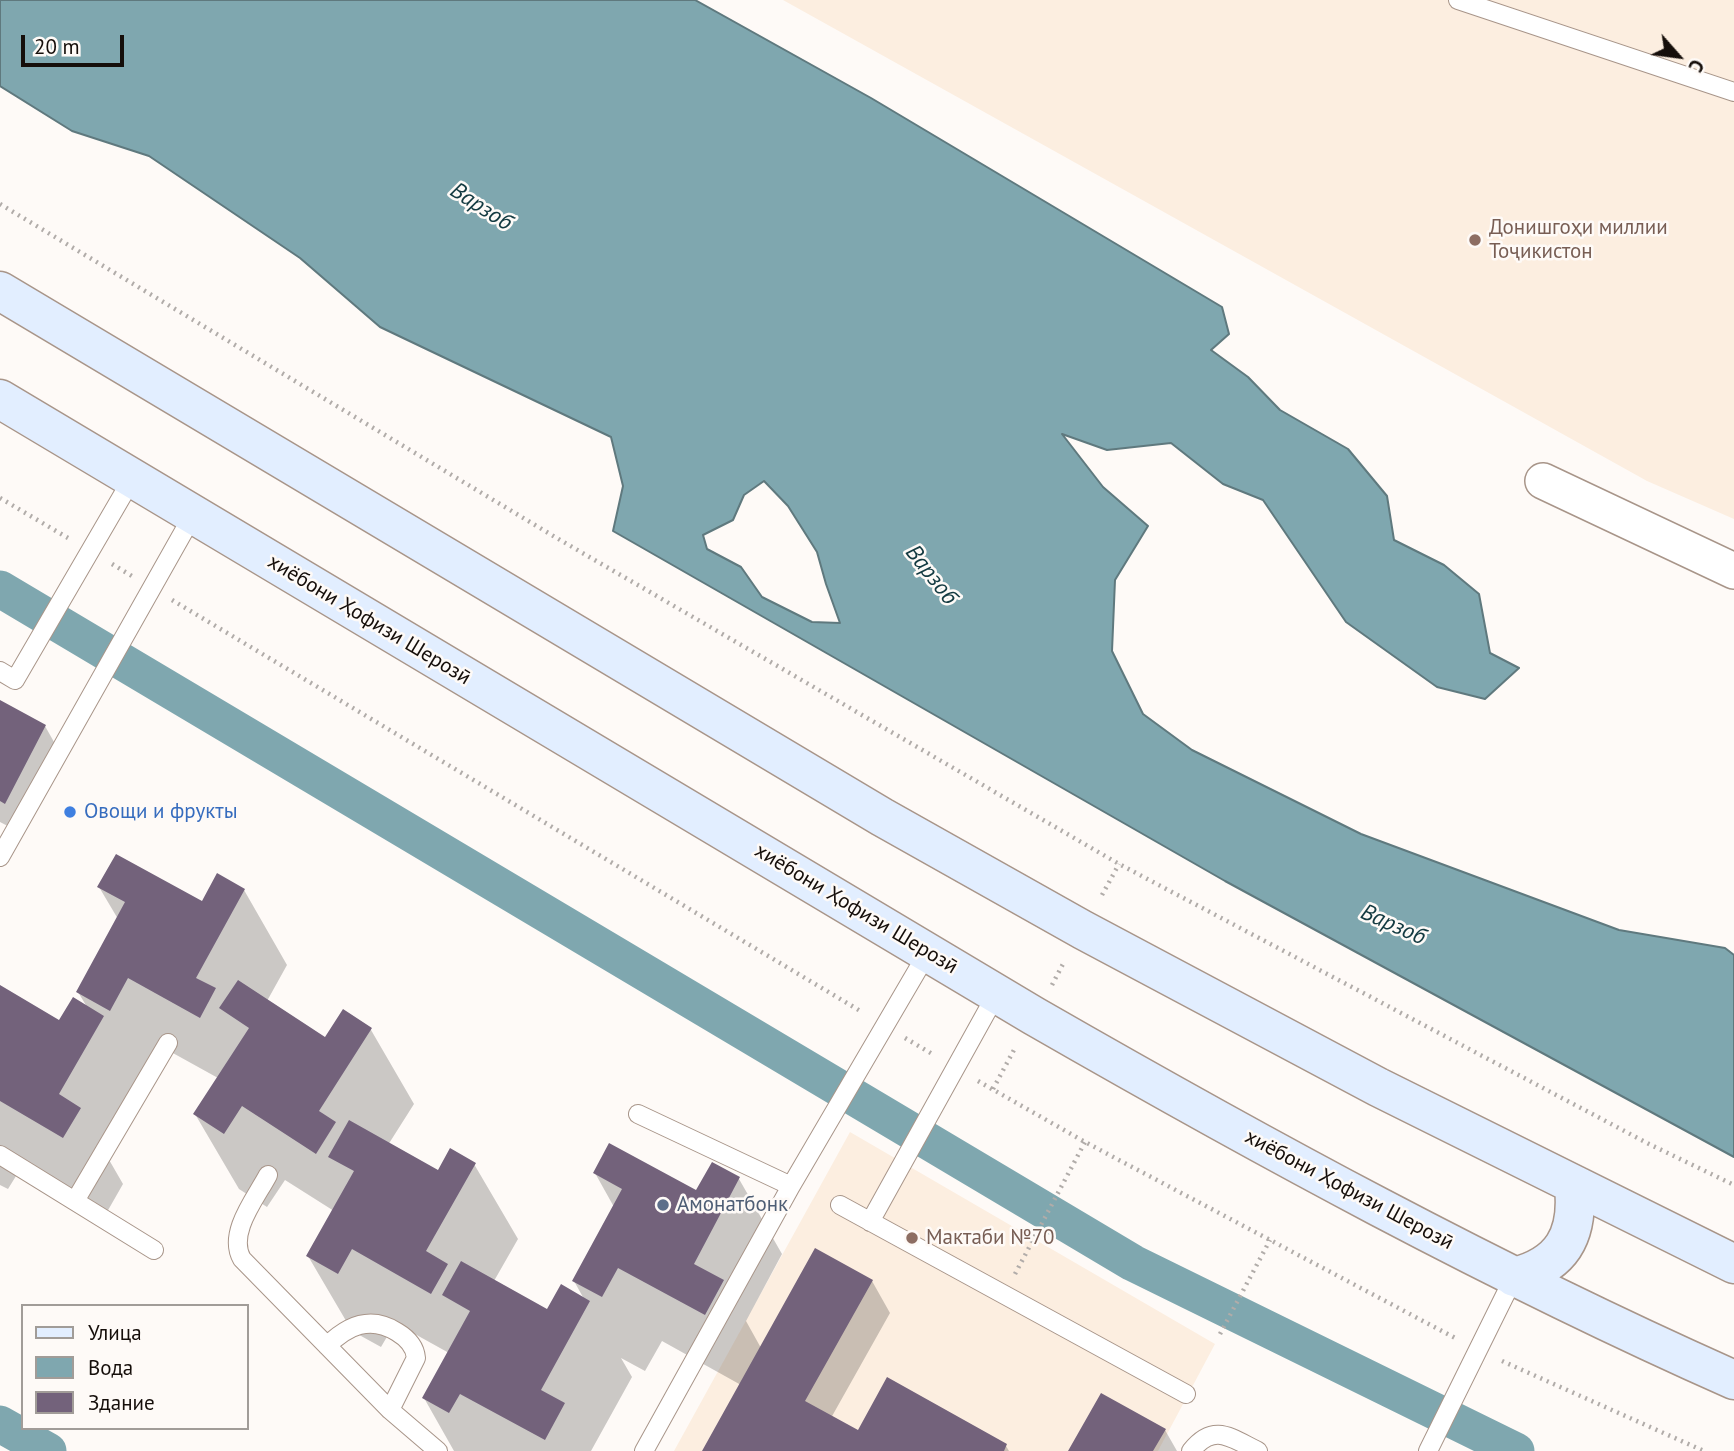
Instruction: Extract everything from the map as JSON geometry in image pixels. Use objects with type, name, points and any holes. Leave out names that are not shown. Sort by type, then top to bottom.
[{"type":"main road","points":[[0,290],[882,817],[1083,930],[1353,1074],[1574,1187],[1734,1264]]},
{"type":"main road","name":"хиёбони Ҳофизи Шерозӣ","points":[[0,399],[1181,1100],[1514,1277],[1734,1380]]},
{"type":"main road","points":[[1514,1277],[1545,1266],[1558,1255],[1574,1221],[1574,1187]]},
{"type":"street","points":[[1543,481],[1734,571]]},
{"type":"lane","points":[[1458,0],[1734,92]]},
{"type":"lane","points":[[0,671],[15,680],[132,479]]},
{"type":"lane","points":[[0,856],[193,515]]},
{"type":"lane","points":[[645,1451],[791,1186],[928,952]]},
{"type":"lane","points":[[870,1222],[997,993]]},
{"type":"lane","points":[[75,1200],[168,1043]]},
{"type":"lane","points":[[638,1114],[791,1186]]},
{"type":"lane","points":[[0,1155],[153,1250]]},
{"type":"lane","points":[[268,1175],[240,1230],[238,1252],[250,1268],[390,1410],[438,1451]]},
{"type":"lane","points":[[840,1205],[1186,1394]]},
{"type":"lane","points":[[1430,1446],[1514,1277]]},
{"type":"lane","points":[[327,1346],[346,1330],[367,1323],[387,1326],[405,1337],[415,1351],[416,1358],[390,1410]]},
{"type":"lane","points":[[1191,1451],[1201,1438],[1212,1434],[1224,1436],[1258,1451]]},
{"type":"path","points":[[0,204],[555,537],[1119,864],[1636,1138],[1734,1185]]},
{"type":"path","points":[[0,498],[884,1026],[1086,1142],[1477,1350],[1704,1451]]},
{"type":"path","points":[[1102,895],[1119,864]]},
{"type":"path","points":[[1052,985],[1065,961]]},
{"type":"path","points":[[993,1089],[1015,1048]]},
{"type":"path","points":[[1004,1294],[1086,1142]]},
{"type":"path","points":[[1220,1334],[1270,1240]]},
{"type":"shaded area","name":"Донишгоҳи миллии Тоҷикистон","points":[[783,0],[1734,0],[1734,519],[1647,481]]},
{"type":"shaded area","name":"Мактаби №70","points":[[850,1132],[1215,1344],[1158,1451],[674,1451]]},
{"type":"water","name":"Варзоб","points":[[0,0],[695,0],[871,98],[1222,307],[1229,334],[1211,350],[1248,377],[1280,410],[1348,449],[1387,496],[1394,540],[1444,565],[1479,594],[1490,653],[1519,668],[1485,699],[1437,687],[1346,622],[1263,500],[1223,484],[1171,443],[1107,450],[1062,434],[1103,487],[1148,526],[1115,580],[1112,651],[1143,714],[1192,750],[1361,834],[1619,930],[1725,948],[1734,955],[1734,1157],[1225,881],[613,531],[623,486],[611,437],[380,327],[300,258],[149,156],[72,131],[0,86]],"holes":[[[764,481],[788,506],[817,552],[840,623],[812,622],[762,597],[741,567],[707,549],[703,535],[733,520],[744,495]]]},
{"type":"building","points":[[0,700],[46,725],[5,804],[0,801]]},
{"type":"building","points":[[116,854],[202,901],[217,873],[245,889],[196,978],[216,988],[200,1018],[128,978],[110,1011],[76,992],[125,902],[97,887]]},
{"type":"building","points":[[238,980],[325,1037],[343,1009],[372,1028],[319,1111],[336,1122],[316,1154],[242,1106],[224,1134],[193,1114],[249,1028],[219,1008]]},
{"type":"building","points":[[0,985],[59,1020],[73,997],[104,1016],[59,1094],[81,1108],[63,1138],[0,1101]]},
{"type":"building","points":[[349,1120],[438,1170],[450,1148],[476,1163],[426,1251],[448,1264],[431,1294],[352,1249],[338,1274],[306,1256],[354,1171],[328,1157]]},
{"type":"building","points":[[609,1143],[696,1190],[712,1162],[740,1177],[694,1264],[724,1280],[705,1315],[618,1268],[602,1297],[572,1281],[622,1189],[593,1173]]},
{"type":"building","points":[[815,1248],[873,1280],[805,1401],[858,1430],[887,1377],[1007,1444],[1004,1451],[702,1451]]},
{"type":"building","points":[[461,1261],[547,1309],[561,1284],[590,1301],[541,1390],[565,1403],[545,1440],[460,1394],[449,1413],[422,1398],[470,1311],[442,1295]]},
{"type":"building","points":[[1101,1393],[1166,1429],[1153,1451],[1068,1451]]},
{"type":"waterway","points":[[0,589],[1133,1263],[1516,1451]]},
{"type":"waterway","points":[[0,1424],[48,1451]]},
{"type":"place","name":"Донишгоҳи миллии Тоҷикистон","points":[[1475,240]]},
{"type":"place","name":"Овощи и фрукты","points":[[70,812]]},
{"type":"place","name":"Амонатбонк","points":[[663,1205]]},
{"type":"place","name":"Мактаби №70","points":[[912,1238]]}]
